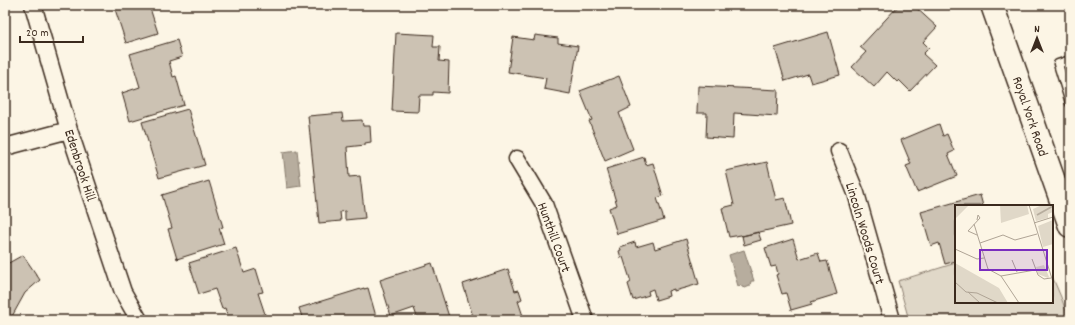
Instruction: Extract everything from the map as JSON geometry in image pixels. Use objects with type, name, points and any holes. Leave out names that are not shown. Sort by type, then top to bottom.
[{"type":"main road","name":"Royal York Road","points":[[992,5],[1070,226]]},
{"type":"street","name":"Edenbrook Hill","points":[[33,5],[69,130],[123,292],[139,320]]},
{"type":"street","points":[[5,146],[69,130]]},
{"type":"street","name":"Lincoln Woods Court","points":[[839,151],[856,193],[887,319]]},
{"type":"street","name":"Hunthill Court","points":[[516,159],[544,204],[585,320]]},
{"type":"lane","points":[[1070,60],[1058,64],[1070,103]]},
{"type":"shaded area","points":[[297,150],[301,186],[287,188],[283,152]]},
{"type":"shaded area","points":[[744,250],[754,281],[751,281],[750,286],[745,288],[741,285],[738,286],[729,255]]},
{"type":"shaded area","points":[[955,263],[955,303],[1053,303],[1053,278],[1069,320],[909,320],[898,281]]},
{"type":"building","points":[[149,5],[158,33],[126,43],[114,6]]},
{"type":"building","points":[[899,5],[913,5],[937,27],[923,42],[929,48],[923,54],[935,65],[910,91],[899,80],[897,82],[887,72],[874,87],[852,67],[866,52],[860,47]]},
{"type":"building","points":[[828,32],[840,75],[811,83],[808,74],[785,81],[775,48]]},
{"type":"building","points":[[396,33],[434,35],[433,47],[440,47],[439,61],[449,62],[448,93],[433,92],[433,95],[419,95],[418,112],[392,111]]},
{"type":"building","points":[[535,35],[558,38],[558,43],[578,46],[570,94],[544,89],[546,78],[508,72],[513,37],[534,40]]},
{"type":"building","points":[[177,40],[182,57],[169,61],[173,77],[176,76],[184,105],[130,121],[122,93],[140,87],[130,54]]},
{"type":"building","points":[[619,76],[631,107],[619,113],[633,149],[605,161],[589,121],[592,120],[580,91]]},
{"type":"building","points":[[698,86],[778,90],[777,116],[734,113],[733,139],[706,137],[707,113],[697,113]]},
{"type":"building","points":[[188,109],[205,165],[159,178],[142,122]]},
{"type":"building","points":[[342,113],[343,121],[362,120],[363,126],[370,126],[371,142],[365,143],[365,145],[347,147],[349,177],[360,176],[365,218],[345,220],[345,211],[340,212],[341,221],[319,223],[308,116]]},
{"type":"building","points":[[939,124],[943,136],[947,134],[954,151],[948,154],[957,176],[917,192],[906,166],[911,164],[901,140]]},
{"type":"building","points":[[644,157],[646,165],[653,163],[663,196],[657,198],[664,220],[617,234],[609,208],[617,205],[606,169]]},
{"type":"building","points":[[767,162],[776,200],[785,198],[791,225],[742,236],[729,237],[722,208],[734,205],[726,171]]},
{"type":"building","points":[[209,181],[223,227],[219,228],[224,244],[177,259],[168,229],[172,228],[162,195]]},
{"type":"building","points":[[980,195],[983,205],[955,205],[955,261],[945,264],[939,243],[931,246],[921,212]]},
{"type":"building","points":[[758,232],[761,240],[744,245],[742,236]]},
{"type":"building","points":[[686,239],[699,284],[674,291],[674,289],[668,291],[669,296],[656,300],[653,289],[648,291],[649,295],[633,300],[628,284],[631,282],[623,257],[621,258],[619,251],[621,250],[620,247],[635,242],[636,247],[653,242],[655,249]]},
{"type":"building","points":[[793,239],[799,259],[818,253],[821,262],[827,261],[837,294],[811,302],[812,304],[791,310],[786,293],[782,294],[776,275],[778,274],[776,266],[771,267],[765,248]]},
{"type":"building","points":[[236,248],[244,273],[256,269],[263,292],[258,293],[265,314],[256,317],[257,320],[229,320],[225,308],[222,309],[215,289],[199,294],[189,263]]},
{"type":"building","points":[[23,255],[40,280],[25,293],[10,320],[5,320],[5,265]]},
{"type":"building","points":[[432,263],[450,320],[418,320],[414,308],[391,316],[380,280]]},
{"type":"building","points":[[508,269],[515,291],[519,290],[522,299],[518,301],[524,319],[474,320],[463,284]]},
{"type":"building","points":[[368,288],[377,320],[303,320],[299,308]]}]
